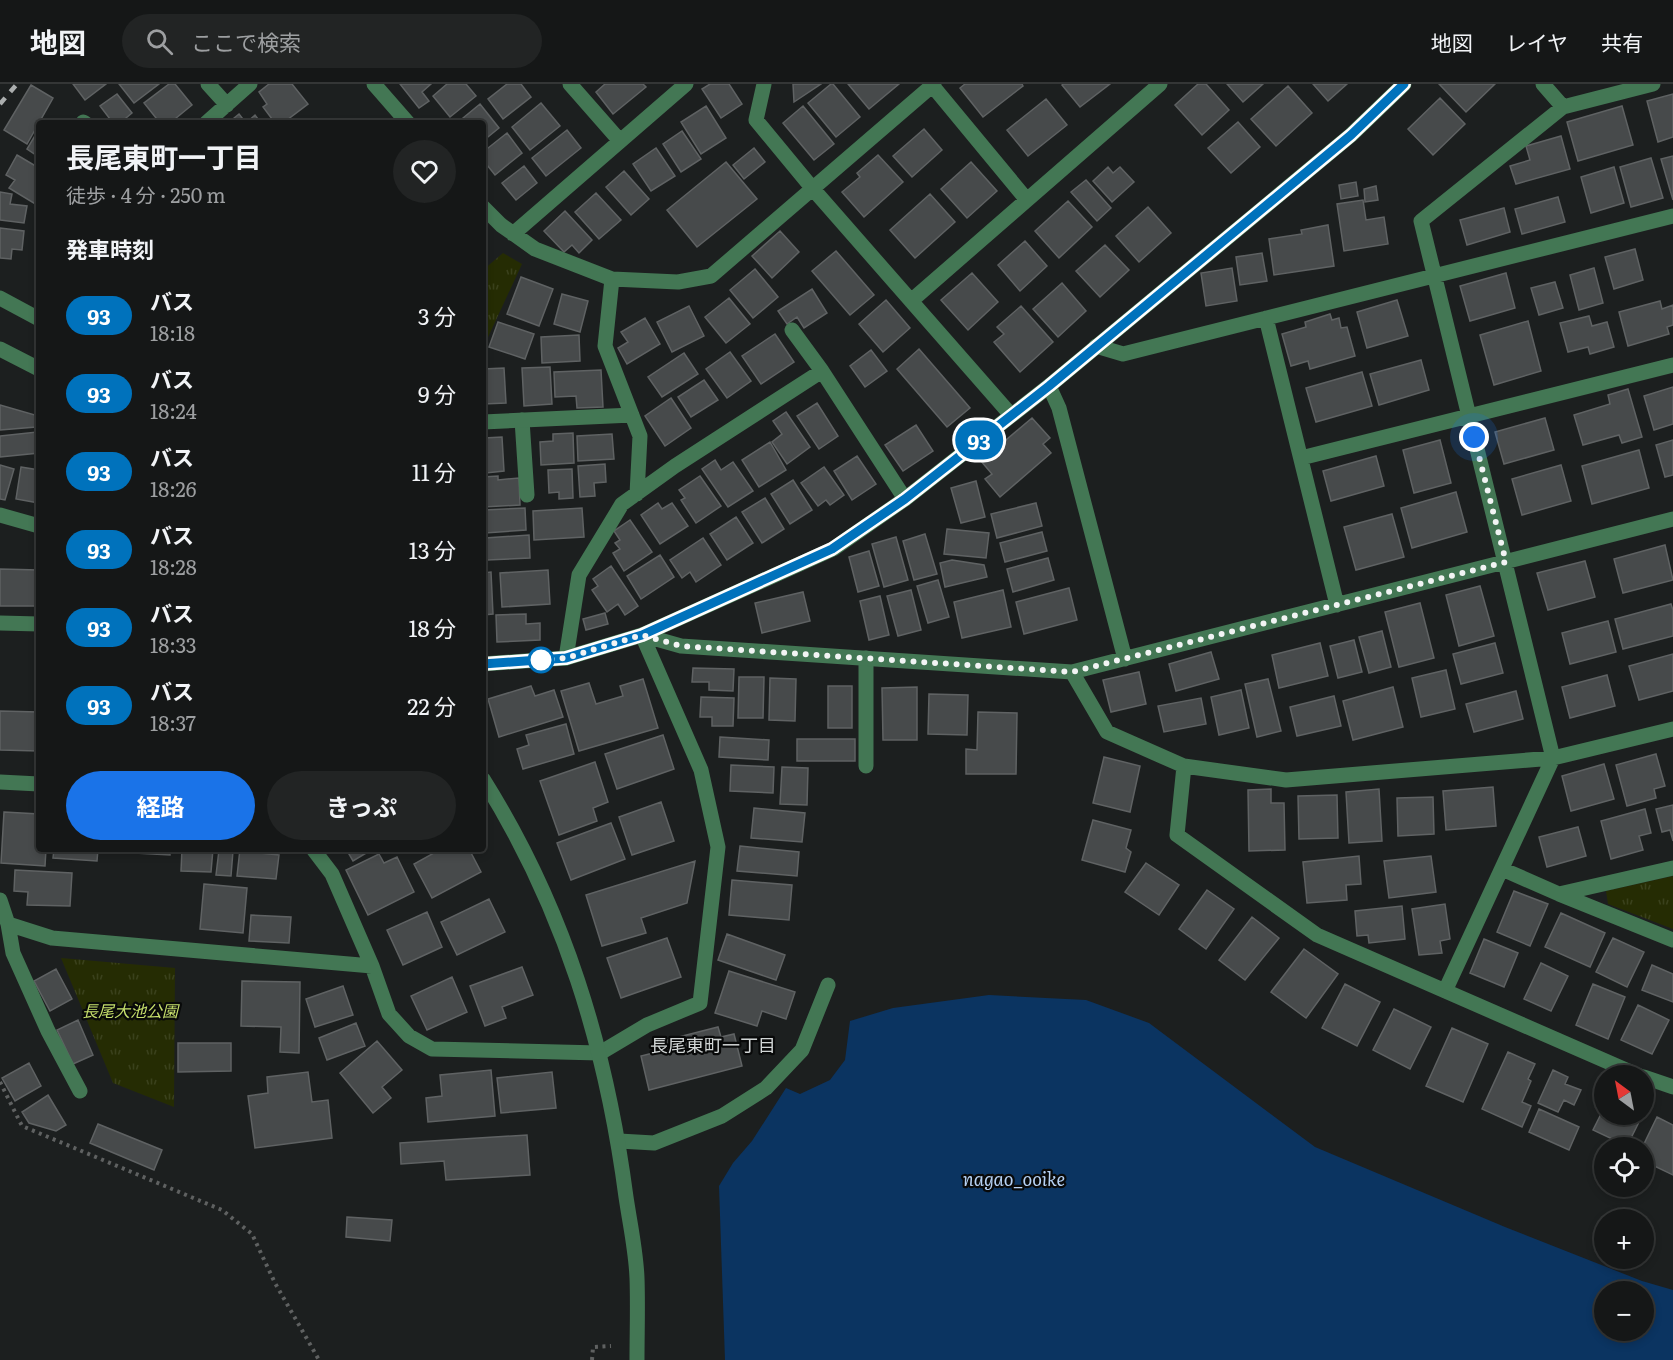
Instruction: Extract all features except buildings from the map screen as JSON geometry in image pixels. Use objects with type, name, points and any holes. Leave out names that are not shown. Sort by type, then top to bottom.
[{"type":"street","points":[[208,84],[226,105]]},
{"type":"street","points":[[209,120],[250,84]]},
{"type":"street","points":[[374,84],[405,120]]},
{"type":"street","points":[[570,84],[620,141]]},
{"type":"street","points":[[513,234],[686,84]]},
{"type":"street","points":[[764,84],[756,120],[813,189],[1011,415]]},
{"type":"street","points":[[486,210],[501,225],[535,249],[612,279],[678,282],[711,276],[933,84],[1027,200]]},
{"type":"street","points":[[911,301],[1160,84]]},
{"type":"street","points":[[486,664],[566,658],[642,635],[832,549],[905,499],[1049,386],[1351,135],[1404,84]]},
{"type":"street","points":[[1543,84],[1563,107]]},
{"type":"street","points":[[1445,991],[1553,758],[1421,221],[1563,107],[1653,84]]},
{"type":"street","points":[[1096,346],[1123,354],[1673,216]]},
{"type":"street","points":[[612,279],[605,346],[640,436],[637,494]]},
{"type":"street","points":[[0,298],[36,317]]},
{"type":"street","points":[[1266,318],[1337,605]]},
{"type":"street","points":[[792,330],[822,371],[905,499]]},
{"type":"street","points":[[0,349],[36,367]]},
{"type":"street","points":[[1301,458],[1673,365]]},
{"type":"street","points":[[566,658],[579,575],[622,504],[675,466],[822,371]]},
{"type":"street","points":[[1049,386],[1059,408],[1125,659]]},
{"type":"street","points":[[486,422],[632,415]]},
{"type":"street","points":[[522,420],[527,495]]},
{"type":"street","points":[[0,515],[36,525]]},
{"type":"street","points":[[642,635],[681,646],[1072,672],[1673,519]]},
{"type":"street","points":[[0,623],[36,624]]},
{"type":"street","points":[[315,852],[332,874],[372,966],[389,1014],[410,1036],[432,1049],[600,1053],[647,1025],[700,1003],[718,848],[701,770],[642,635]]},
{"type":"street","points":[[866,658],[866,766]]},
{"type":"street","points":[[1072,672],[1107,732],[1184,766],[1286,780],[1553,758],[1673,729]]},
{"type":"street","points":[[1184,766],[1177,836],[1317,935],[1617,1065]]},
{"type":"street","points":[[0,782],[36,784]]},
{"type":"street","points":[[486,784],[522,846],[543,889],[574,967],[600,1053],[619,1141],[637,1276],[637,1360]]},
{"type":"street","points":[[1559,894],[1673,867]]},
{"type":"street","points":[[1502,869],[1673,940]]},
{"type":"street","points":[[0,900],[8,924],[13,953],[48,1031],[80,1091]]},
{"type":"street","points":[[8,924],[52,938],[372,966]]},
{"type":"street","points":[[619,1141],[654,1143],[722,1116],[766,1088],[802,1050],[828,986]]},
{"type":"street","points":[[1654,1080],[1673,1087]]},
{"type":"path","points":[[0,1082],[22,1126],[222,1210],[252,1234],[275,1283],[319,1360]]},
{"type":"path","points":[[592,1360],[593,1347],[610,1346]]},
{"type":"green space","points":[[503,253],[522,264],[486,342],[486,267]]},
{"type":"green space","points":[[1673,876],[1673,929],[1608,904],[1606,891]]},
{"type":"green space","name":"長尾大池公園","points":[[61,958],[175,968],[174,1107],[113,1083]]},
{"type":"water","name":"nagao_ooike","points":[[989,995],[1086,1000],[1149,1023],[1315,1147],[1594,1262],[1594,1269],[1612,1269],[1642,1281],[1594,1281],[1594,1341],[1654,1341],[1654,1284],[1673,1290],[1673,1360],[725,1360],[719,1186],[733,1163],[752,1141],[786,1088],[800,1094],[830,1080],[845,1060],[850,1021],[893,1008]]},
{"type":"railway","points":[[0,104],[17,84]]},
{"type":"bus line","name":"93","points":[[486,664],[566,658],[642,635],[832,549],[905,499],[1049,386],[1351,135],[1404,84]]},
{"type":"district","name":"長尾東町一丁目","points":[[713,1044]]},
{"type":"route","points":[[541,660],[566,658],[642,635],[681,646],[1072,672],[1506,562],[1474,437]]}]
